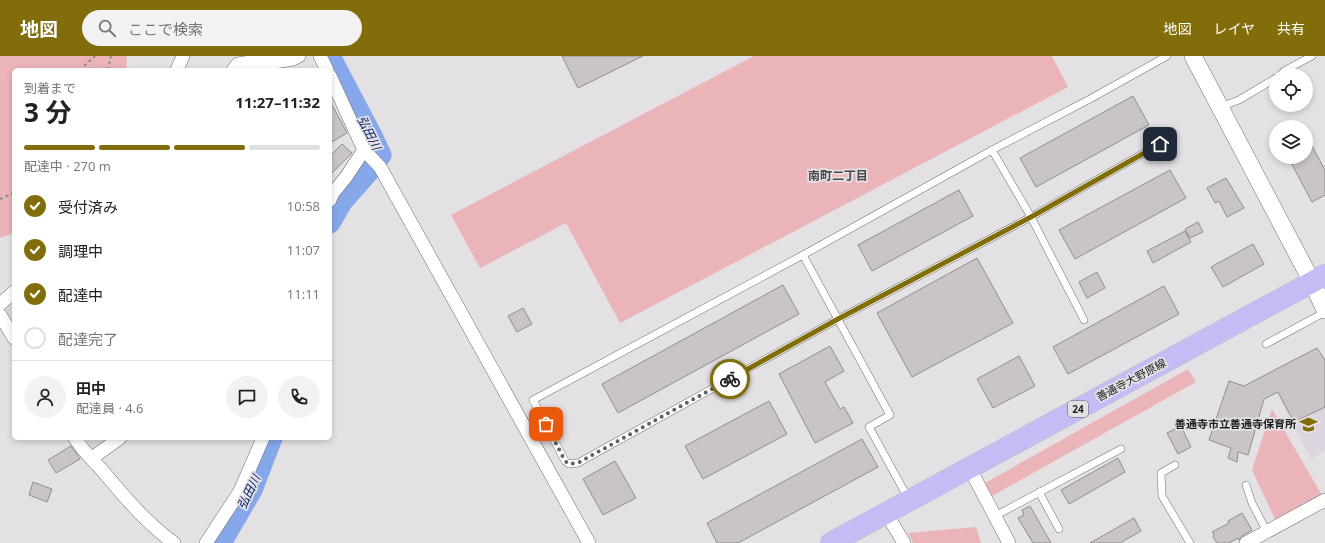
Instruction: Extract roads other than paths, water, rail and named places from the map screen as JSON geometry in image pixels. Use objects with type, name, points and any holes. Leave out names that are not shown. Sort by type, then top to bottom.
[{"type":"main road","name":"善通寺大野原線","points":[[831,543],[1319,279]]},
{"type":"street","points":[[178,68],[183,56]]},
{"type":"street","points":[[235,68],[238,64],[250,62],[274,62],[293,59],[299,56]]},
{"type":"street","points":[[320,56],[326,68]]},
{"type":"street","points":[[1193,56],[1220,108],[1319,279],[1325,311]]},
{"type":"street","points":[[332,80],[366,152],[380,167],[589,543]]},
{"type":"street","points":[[332,195],[366,152]]},
{"type":"street","points":[[0,304],[12,294]]},
{"type":"street","points":[[0,315],[12,335]]},
{"type":"street","points":[[76,440],[82,449],[92,458],[134,508],[158,532],[174,543]]},
{"type":"street","points":[[92,458],[117,440]]},
{"type":"street","points":[[206,543],[240,491],[262,440]]},
{"type":"street","points":[[969,467],[1009,543]]},
{"type":"street","points":[[1246,543],[1325,500]]},
{"type":"street","points":[[886,513],[904,543]]},
{"type":"lane","points":[[1167,56],[1090,99],[992,150],[803,255],[533,400],[565,461],[569,464],[578,463],[838,319],[1031,217],[1172,137]]},
{"type":"lane","points":[[1290,68],[1312,56]]},
{"type":"lane","points":[[1220,108],[1239,100],[1269,82]]},
{"type":"lane","points":[[992,150],[1031,217],[1084,320]]},
{"type":"lane","points":[[803,255],[890,416],[869,427],[909,500]]},
{"type":"lane","points":[[1266,344],[1325,311]]},
{"type":"lane","points":[[995,516],[1121,449]]},
{"type":"lane","points":[[1175,465],[1161,473],[1162,496],[1190,543]]},
{"type":"lane","points":[[1246,485],[1252,504],[1267,532]]},
{"type":"lane","points":[[1039,492],[1059,529]]},
{"type":"waterway","name":"弘田川","points":[[330,56],[381,155],[371,169],[342,202],[332,220]]},
{"type":"waterway","name":"弘田川","points":[[221,543],[252,490],[271,440]]},
{"type":"place","name":"善通寺市立善通寺保育所","points":[[1309,424]]},
{"type":"district","name":"南町二丁目","points":[[838,176]]}]
